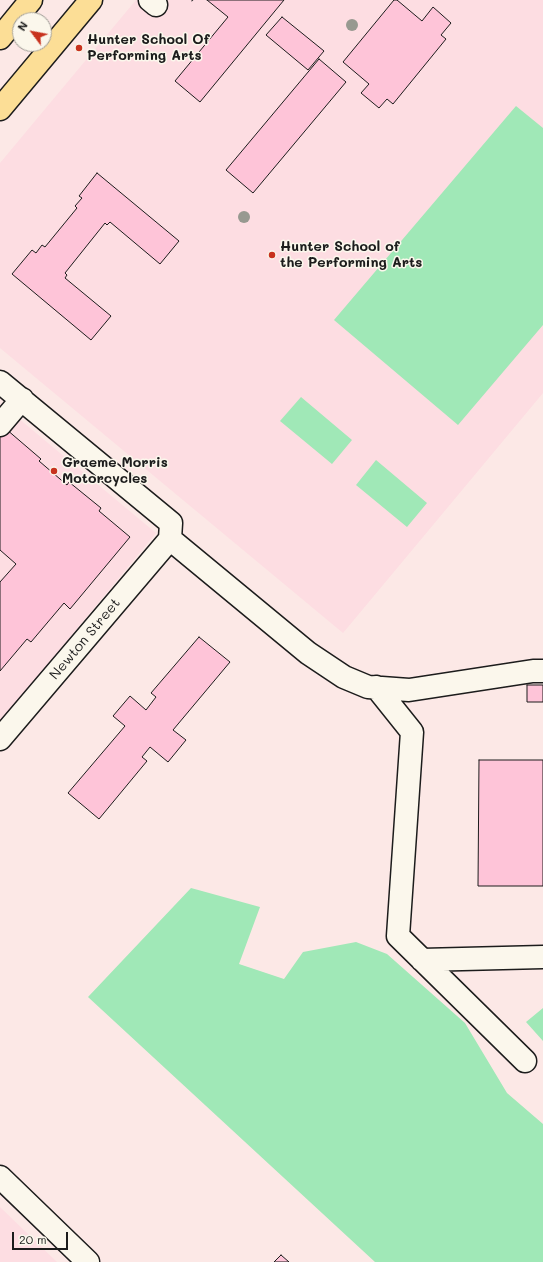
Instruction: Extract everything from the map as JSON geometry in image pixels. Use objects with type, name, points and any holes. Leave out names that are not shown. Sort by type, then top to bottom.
[{"type":"main road","points":[[0,38],[31,0]]},
{"type":"main road","points":[[0,109],[91,0]]},
{"type":"street","points":[[0,382],[171,523],[170,539],[308,653],[344,677],[368,687],[409,690],[533,671],[543,671]]},
{"type":"street","points":[[0,425],[22,399]]},
{"type":"street","name":"Newton Street","points":[[0,739],[170,539]]},
{"type":"street","points":[[376,687],[412,732],[398,936],[525,1061]]},
{"type":"street","points":[[422,960],[543,957]]},
{"type":"street","points":[[0,1176],[88,1262]]},
{"type":"shaded area","name":"Hunter School of the Performing Arts","points":[[136,0],[543,0],[543,393],[343,633],[0,348],[0,163]]},
{"type":"shaded area","points":[[0,403],[156,533],[0,722]]},
{"type":"shaded area","points":[[0,1207],[57,1262],[0,1262]]},
{"type":"green space","points":[[516,106],[543,128],[543,325],[458,425],[334,320]]},
{"type":"green space","points":[[301,397],[352,440],[332,464],[280,421]]},
{"type":"green space","points":[[376,460],[427,503],[407,527],[356,485]]},
{"type":"green space","points":[[191,888],[260,907],[239,964],[284,979],[303,952],[356,942],[387,954],[465,1023],[507,1093],[543,1124],[543,1262],[375,1262],[88,997]]},
{"type":"green space","points":[[543,1008],[543,1041],[526,1022]]},
{"type":"building","points":[[207,0],[284,0],[200,102],[175,81],[228,17]]},
{"type":"building","points":[[394,0],[397,0],[422,21],[433,7],[451,23],[441,35],[446,39],[393,104],[387,99],[379,108],[361,93],[369,84],[343,62]]},
{"type":"building","points":[[282,17],[324,51],[308,70],[266,35]]},
{"type":"building","points":[[319,59],[346,82],[253,193],[226,170]]},
{"type":"building","points":[[97,173],[179,241],[160,264],[110,222],[107,225],[105,223],[65,273],[67,275],[65,278],[111,316],[91,340],[12,274],[32,250],[36,253],[42,245],[45,247],[77,208],[75,206],[82,198],[79,196]]},
{"type":"building","points":[[6,429],[41,459],[39,461],[67,485],[69,482],[101,508],[99,511],[130,537],[70,609],[64,603],[31,642],[27,639],[0,671],[0,582],[16,564],[0,550],[0,436]]},
{"type":"building","points":[[199,637],[230,662],[173,730],[186,740],[168,762],[150,747],[142,757],[147,761],[99,819],[68,793],[125,726],[113,716],[130,696],[146,710],[156,697],[151,693]]},
{"type":"building","points":[[527,685],[543,685],[543,702],[527,702]]},
{"type":"building","points":[[479,760],[543,760],[543,886],[478,886]]},
{"type":"building","points":[[281,1255],[289,1262],[274,1262]]},
{"type":"place","name":"Hunter School Of Performing Arts","points":[[79,48]]},
{"type":"place","name":"Hunter School of the Performing Arts","points":[[272,255]]},
{"type":"place","name":"Graeme Morris Motorcycles","points":[[54,471]]}]
